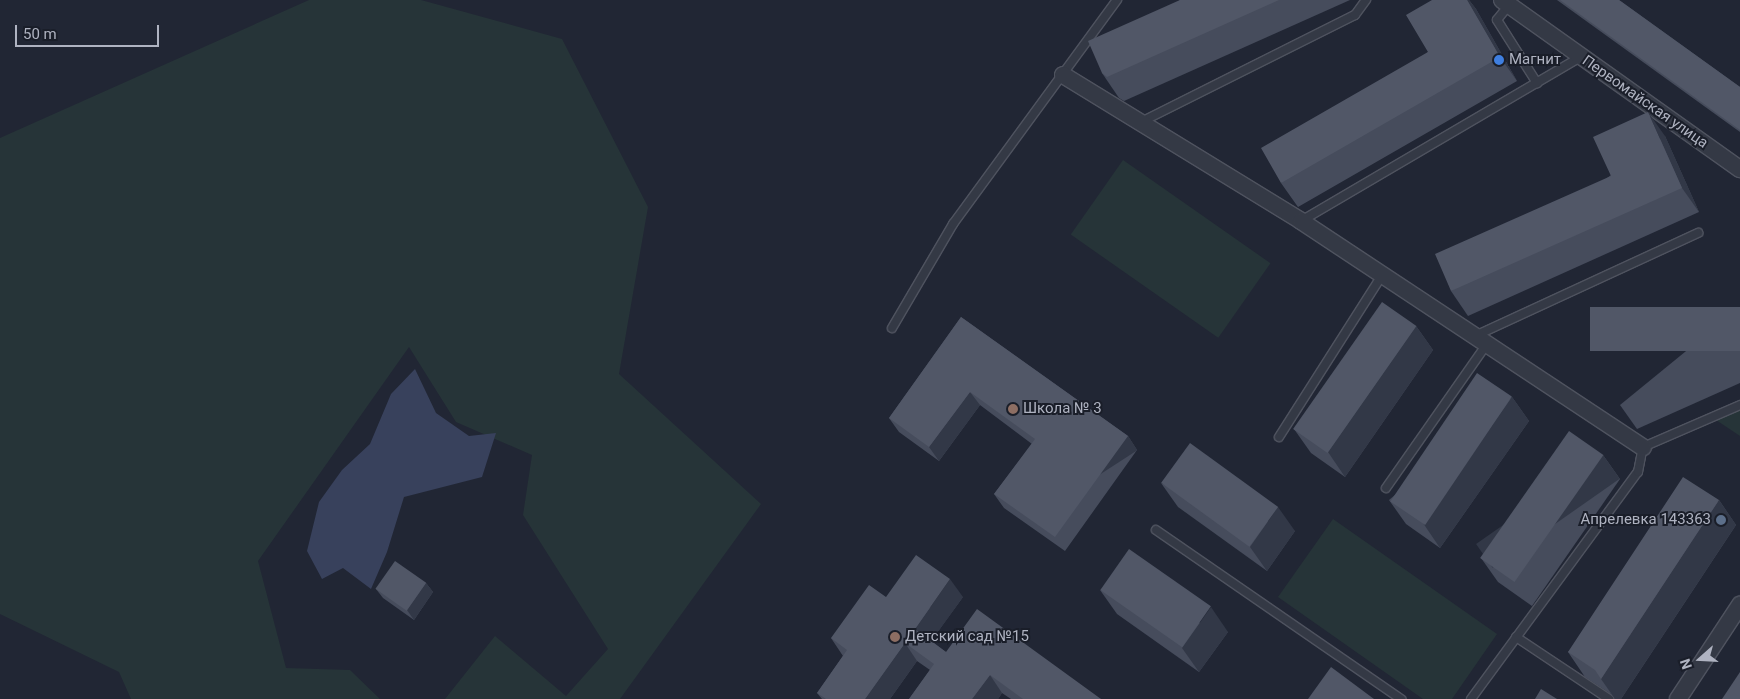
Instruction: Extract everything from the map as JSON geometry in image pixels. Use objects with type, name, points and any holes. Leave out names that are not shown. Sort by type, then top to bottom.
[{"type":"street","name":"Первомайская улица","points":[[1505,2],[1740,169]]},
{"type":"street","points":[[1062,75],[1143,121],[1301,221],[1381,277],[1643,448]]},
{"type":"street","points":[[1678,699],[1740,606]]},
{"type":"lane","points":[[892,328],[953,224],[1117,0]]},
{"type":"lane","points":[[1143,121],[1355,15],[1366,0]]},
{"type":"lane","points":[[1505,2],[1496,20],[1537,84]]},
{"type":"lane","points":[[1301,221],[1537,84],[1580,56]]},
{"type":"lane","points":[[1386,488],[1480,341],[1698,233]]},
{"type":"lane","points":[[1279,437],[1381,277]]},
{"type":"lane","points":[[1471,699],[1638,472],[1643,448],[1740,405]]},
{"type":"lane","points":[[1156,530],[1401,699]]},
{"type":"lane","points":[[1516,637],[1609,699]]},
{"type":"shaded area","points":[[309,0],[421,0],[562,39],[648,207],[619,374],[761,504],[620,699],[445,699],[495,636],[566,696],[608,649],[523,515],[532,455],[456,422],[409,347],[258,561],[286,668],[350,670],[380,699],[131,699],[119,672],[0,614],[0,138]]},
{"type":"shaded area","points":[[1123,160],[1270,263],[1218,338],[1071,235]]},
{"type":"shaded area","points":[[1740,410],[1740,436],[1716,420]]},
{"type":"shaded area","points":[[1333,519],[1497,634],[1452,699],[1423,699],[1278,597]]},
{"type":"water","points":[[415,369],[436,413],[469,436],[496,433],[482,477],[404,497],[387,552],[371,589],[343,568],[322,579],[307,551],[319,502],[342,470],[370,444],[391,394]]},
{"type":"building","points":[[1180,0],[1279,0],[1107,77],[1102,73],[1088,41]]},
{"type":"building","points":[[1432,0],[1467,0],[1500,57],[1281,183],[1261,148],[1428,52],[1406,15]]},
{"type":"building","points":[[1560,0],[1619,0],[1740,87],[1740,130]]},
{"type":"building","points":[[1648,112],[1682,188],[1451,291],[1435,254],[1611,176],[1593,137]]},
{"type":"building","points":[[1382,302],[1416,326],[1328,453],[1293,429]]},
{"type":"building","points":[[1590,307],[1740,307],[1740,351],[1590,351]]},
{"type":"building","points":[[961,317],[1128,436],[1055,537],[994,494],[1035,439],[970,392],[929,447],[889,418]]},
{"type":"building","points":[[1477,373],[1512,396],[1425,525],[1390,502]]},
{"type":"building","points":[[1569,431],[1603,455],[1515,582],[1480,558]]},
{"type":"building","points":[[1190,443],[1278,507],[1249,547],[1161,483]]},
{"type":"building","points":[[1683,477],[1719,500],[1601,679],[1595,670],[1568,652]]},
{"type":"building","points":[[1129,549],[1211,606],[1182,647],[1100,590]]},
{"type":"building","points":[[916,555],[950,579],[915,629],[946,652],[977,609],[1101,699],[1023,699],[990,675],[972,699],[909,699],[934,664],[905,643],[865,699],[826,699],[817,693],[847,650],[831,638],[869,585],[886,597]]},
{"type":"building","points":[[395,561],[426,583],[407,611],[375,589]]},
{"type":"building","points":[[1331,667],[1374,699],[1308,699]]},
{"type":"building","points":[[1740,672],[1740,699],[1722,699]]},
{"type":"building","points":[[1541,689],[1557,699],[1535,699]]},
{"type":"place","name":"Магнит","points":[[1499,60]]},
{"type":"place","name":"Школа № 3","points":[[1013,409]]},
{"type":"place","name":"Апрелевка 143363","points":[[1721,520]]},
{"type":"place","name":"Детский сад №15","points":[[895,637]]}]
